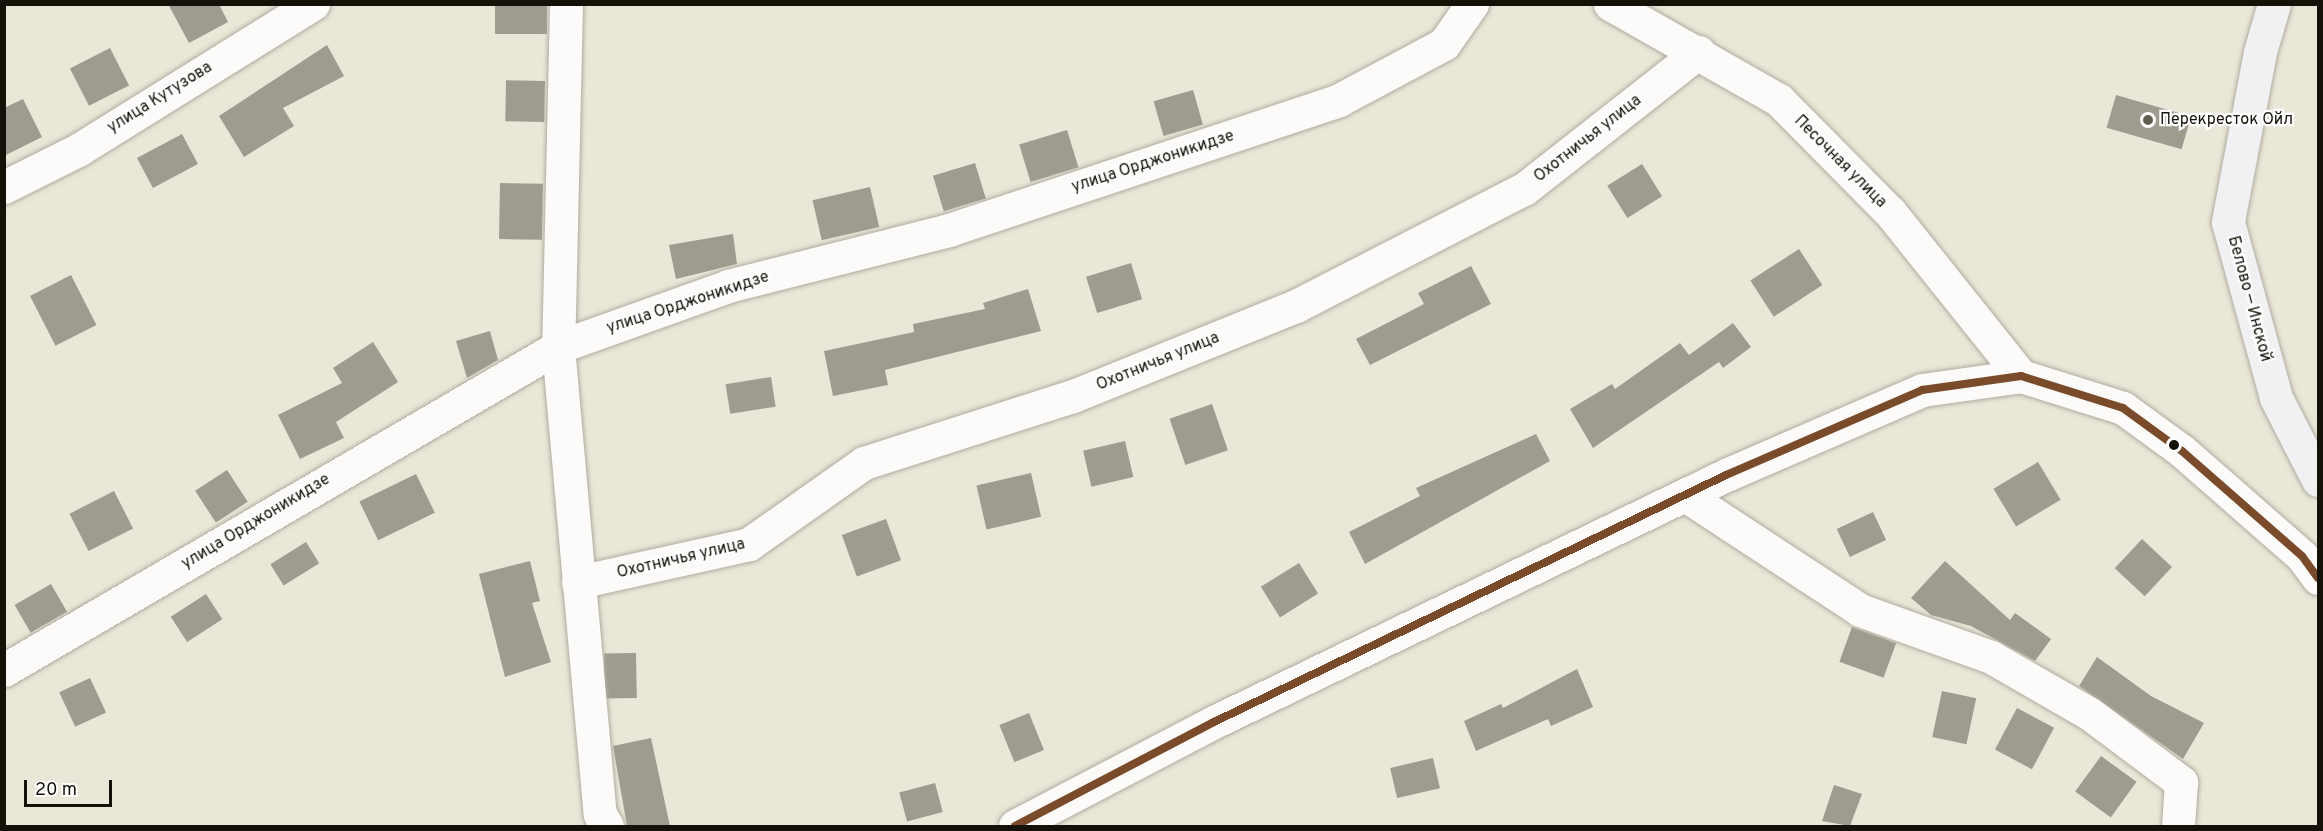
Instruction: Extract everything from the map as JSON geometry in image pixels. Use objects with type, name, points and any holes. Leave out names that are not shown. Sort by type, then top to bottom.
[{"type":"main road","name":"Белово — Инской","points":[[2274,4],[2260,52],[2228,222],[2276,398],[2319,480]]},
{"type":"street","name":"улица Кутузова","points":[[4,187],[78,150],[313,4]]},
{"type":"street","points":[[566,4],[558,347],[597,822]]},
{"type":"street","name":"улица Орджоникидзе","points":[[4,670],[558,347],[728,286],[949,230],[1339,100],[1444,44],[1472,4]]},
{"type":"street","name":"Песочная улица","points":[[1610,4],[1699,51],[1779,100],[1890,212],[2021,376]]},
{"type":"street","name":"Охотничья улица","points":[[578,582],[749,544],[864,463],[1073,396],[1296,306],[1524,189],[1699,51]]},
{"type":"street","points":[[1015,826],[1214,722],[1685,495],[1922,390],[2021,376],[2123,408],[2208,473],[2302,556],[2319,578]]},
{"type":"street","points":[[1685,495],[1860,610],[1991,657],[2090,714],[2181,782],[2178,826]]},
{"type":"building","points":[[168,4],[219,4],[228,22],[189,43]]},
{"type":"building","points":[[495,4],[547,4],[547,34],[495,34]]},
{"type":"building","points":[[327,45],[344,76],[283,108],[294,126],[244,157],[219,116]]},
{"type":"building","points":[[110,48],[129,85],[89,106],[70,68]]},
{"type":"building","points":[[506,80],[545,81],[544,122],[505,121]]},
{"type":"building","points":[[1193,90],[1203,125],[1164,136],[1154,101]]},
{"type":"building","points":[[2116,95],[2191,116],[2182,149],[2107,128]]},
{"type":"building","points":[[23,99],[42,137],[4,156],[4,108]]},
{"type":"building","points":[[1067,130],[1078,167],[1031,182],[1019,145]]},
{"type":"building","points":[[182,134],[198,164],[153,188],[137,158]]},
{"type":"building","points":[[975,163],[986,198],[944,211],[933,176]]},
{"type":"building","points":[[1642,164],[1662,196],[1627,218],[1607,186]]},
{"type":"building","points":[[500,183],[543,184],[542,240],[499,239]]},
{"type":"building","points":[[870,187],[879,227],[822,240],[813,200]]},
{"type":"building","points":[[733,234],[737,264],[676,279],[669,245]]},
{"type":"building","points":[[1799,249],[1822,285],[1774,317],[1750,281]]},
{"type":"building","points":[[1131,263],[1142,299],[1097,313],[1086,277]]},
{"type":"building","points":[[1471,266],[1491,304],[1370,365],[1356,339],[1424,304],[1418,293]]},
{"type":"building","points":[[71,275],[96,325],[55,346],[30,296]]},
{"type":"building","points":[[1028,289],[1041,331],[885,370],[888,385],[833,396],[824,351],[914,332],[913,324],[985,309],[983,303]]},
{"type":"building","points":[[1733,323],[1751,347],[1723,368],[1719,362],[1593,448],[1570,409],[1612,384],[1615,389],[1680,343],[1689,355]]},
{"type":"building","points":[[490,331],[498,360],[467,378],[456,341]]},
{"type":"building","points":[[373,342],[398,382],[336,422],[344,438],[300,459],[278,415],[342,383],[333,368]]},
{"type":"building","points":[[771,377],[776,407],[730,414],[726,384]]},
{"type":"building","points":[[1212,404],[1228,450],[1185,465],[1169,419]]},
{"type":"building","points":[[1536,434],[1550,461],[1365,564],[1349,532],[1420,496],[1416,488]]},
{"type":"building","points":[[1125,441],[1133,477],[1091,487],[1083,451]]},
{"type":"building","points":[[2038,462],[2061,500],[2016,526],[1993,489]]},
{"type":"building","points":[[227,470],[248,502],[216,523],[195,491]]},
{"type":"building","points":[[1031,473],[1041,517],[987,529],[976,486]]},
{"type":"building","points":[[416,474],[435,513],[378,540],[359,502]]},
{"type":"building","points":[[114,491],[133,528],[89,551],[69,514]]},
{"type":"building","points":[[1873,512],[1886,540],[1850,557],[1837,529]]},
{"type":"building","points":[[886,519],[901,560],[857,576],[842,535]]},
{"type":"building","points":[[2142,539],[2172,567],[2145,596],[2115,568]]},
{"type":"building","points":[[306,542],[319,563],[284,585],[270,564]]},
{"type":"building","points":[[530,561],[540,601],[532,603],[551,662],[505,677],[479,574]]},
{"type":"building","points":[[1945,561],[2010,620],[2015,613],[2051,639],[2035,661],[1971,626],[1931,615],[1911,598]]},
{"type":"building","points":[[1299,563],[1318,594],[1280,617],[1261,587]]},
{"type":"building","points":[[51,584],[67,612],[31,633],[15,605]]},
{"type":"building","points":[[206,594],[222,619],[187,642],[171,617]]},
{"type":"building","points":[[1852,627],[1896,643],[1884,678],[1839,662]]},
{"type":"building","points":[[636,653],[637,698],[605,699],[604,654]]},
{"type":"building","points":[[2097,657],[2151,696],[2204,723],[2183,759],[2079,686]]},
{"type":"building","points":[[1577,669],[1593,707],[1551,726],[1548,719],[1476,751],[1464,721],[1501,704],[1503,708]]},
{"type":"building","points":[[90,678],[106,712],[75,727],[59,692]]},
{"type":"building","points":[[1942,691],[1976,698],[1966,744],[1932,737]]},
{"type":"building","points":[[2017,708],[2054,728],[2032,769],[1995,749]]},
{"type":"building","points":[[1029,713],[1044,750],[1014,762],[999,725]]},
{"type":"building","points":[[651,738],[670,826],[627,826],[613,746]]},
{"type":"building","points":[[2101,756],[2137,782],[2111,817],[2075,792]]},
{"type":"building","points":[[1433,758],[1440,788],[1397,798],[1390,768]]},
{"type":"building","points":[[935,783],[943,812],[907,822],[899,793]]},
{"type":"building","points":[[1834,785],[1862,794],[1850,826],[1822,821]]},
{"type":"transit line","points":[[1015,826],[1214,722],[1726,475],[1922,390],[2021,376],[2123,408],[2182,451],[2302,556],[2318,578]]},
{"type":"place","name":"Перекресток Ойл","points":[[2148,120]]}]
